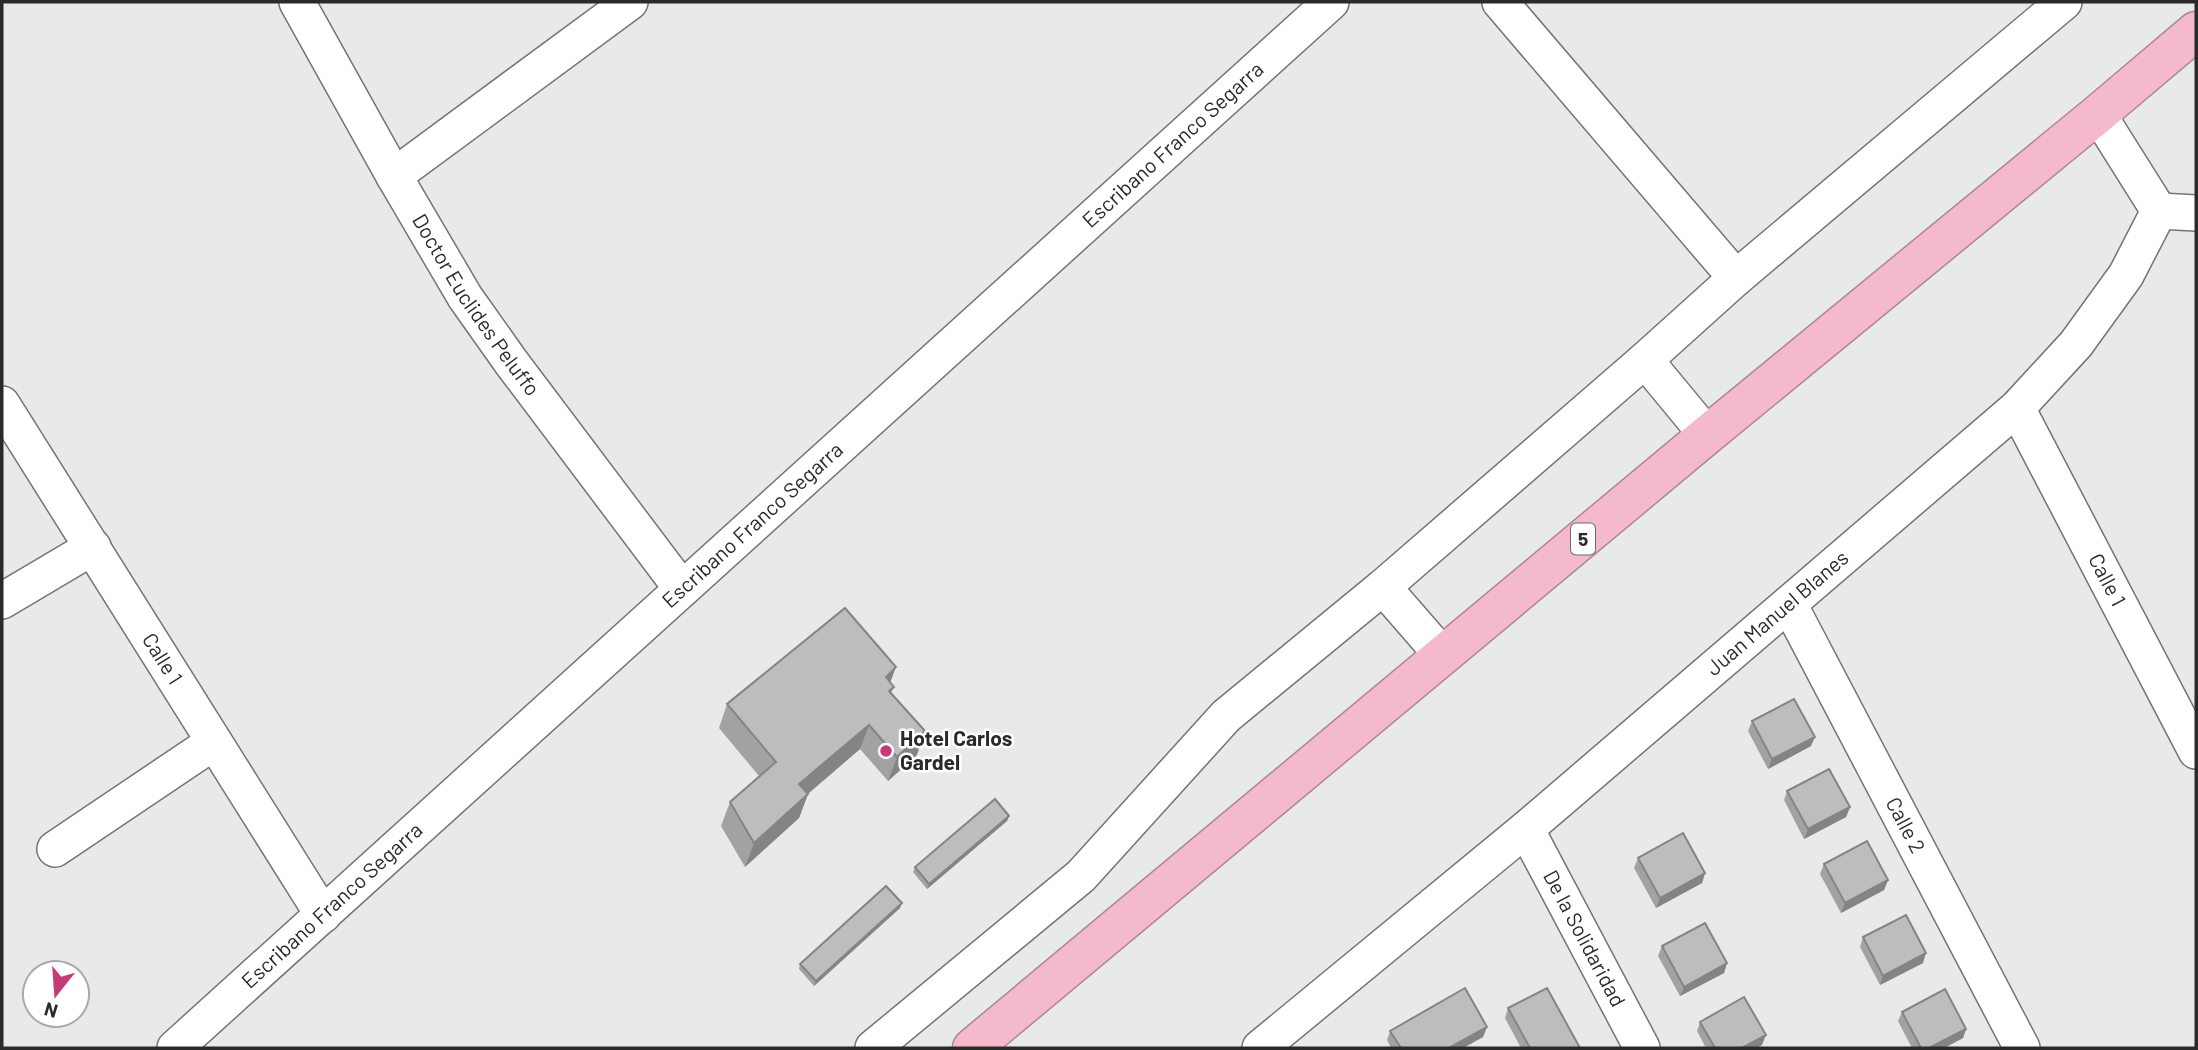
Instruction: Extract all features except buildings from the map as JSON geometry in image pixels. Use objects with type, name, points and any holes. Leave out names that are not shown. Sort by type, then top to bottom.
[{"type":"highway","name":"5","points":[[972,1048],[2196,31]]},
{"type":"street","name":"Doctor Euclides Peluffo","points":[[297,2],[465,297],[682,589]]},
{"type":"street","points":[[394,176],[629,2]]},
{"type":"street","name":"Escribano Franco Segarra","points":[[175,1048],[1331,2]]},
{"type":"street","points":[[1500,2],[1736,278]]},
{"type":"street","points":[[873,1048],[1082,876],[1226,716],[1383,587],[1736,278],[2064,2]]},
{"type":"street","points":[[2098,114],[2159,211],[2196,212]]},
{"type":"street","name":"Juan Manuel Blanes","points":[[1268,1045],[1526,829],[2017,408],[2076,344],[2126,275],[2159,211]]},
{"type":"street","points":[[1645,360],[1707,435]]},
{"type":"street","name":"Calle 1","points":[[3,408],[323,915]]},
{"type":"street","name":"Calle 1","points":[[2017,408],[2196,751]]},
{"type":"street","points":[[2,601],[93,547]]},
{"type":"street","points":[[1383,587],[1443,656]]},
{"type":"street","name":"Calle 2","points":[[1789,604],[2022,1048]]},
{"type":"street","points":[[55,849],[214,742]]},
{"type":"street","name":"De la Solidaridad","points":[[1526,829],[1642,1048]]},
{"type":"place","name":"Hotel Carlos Gardel","points":[[886,751]]}]
